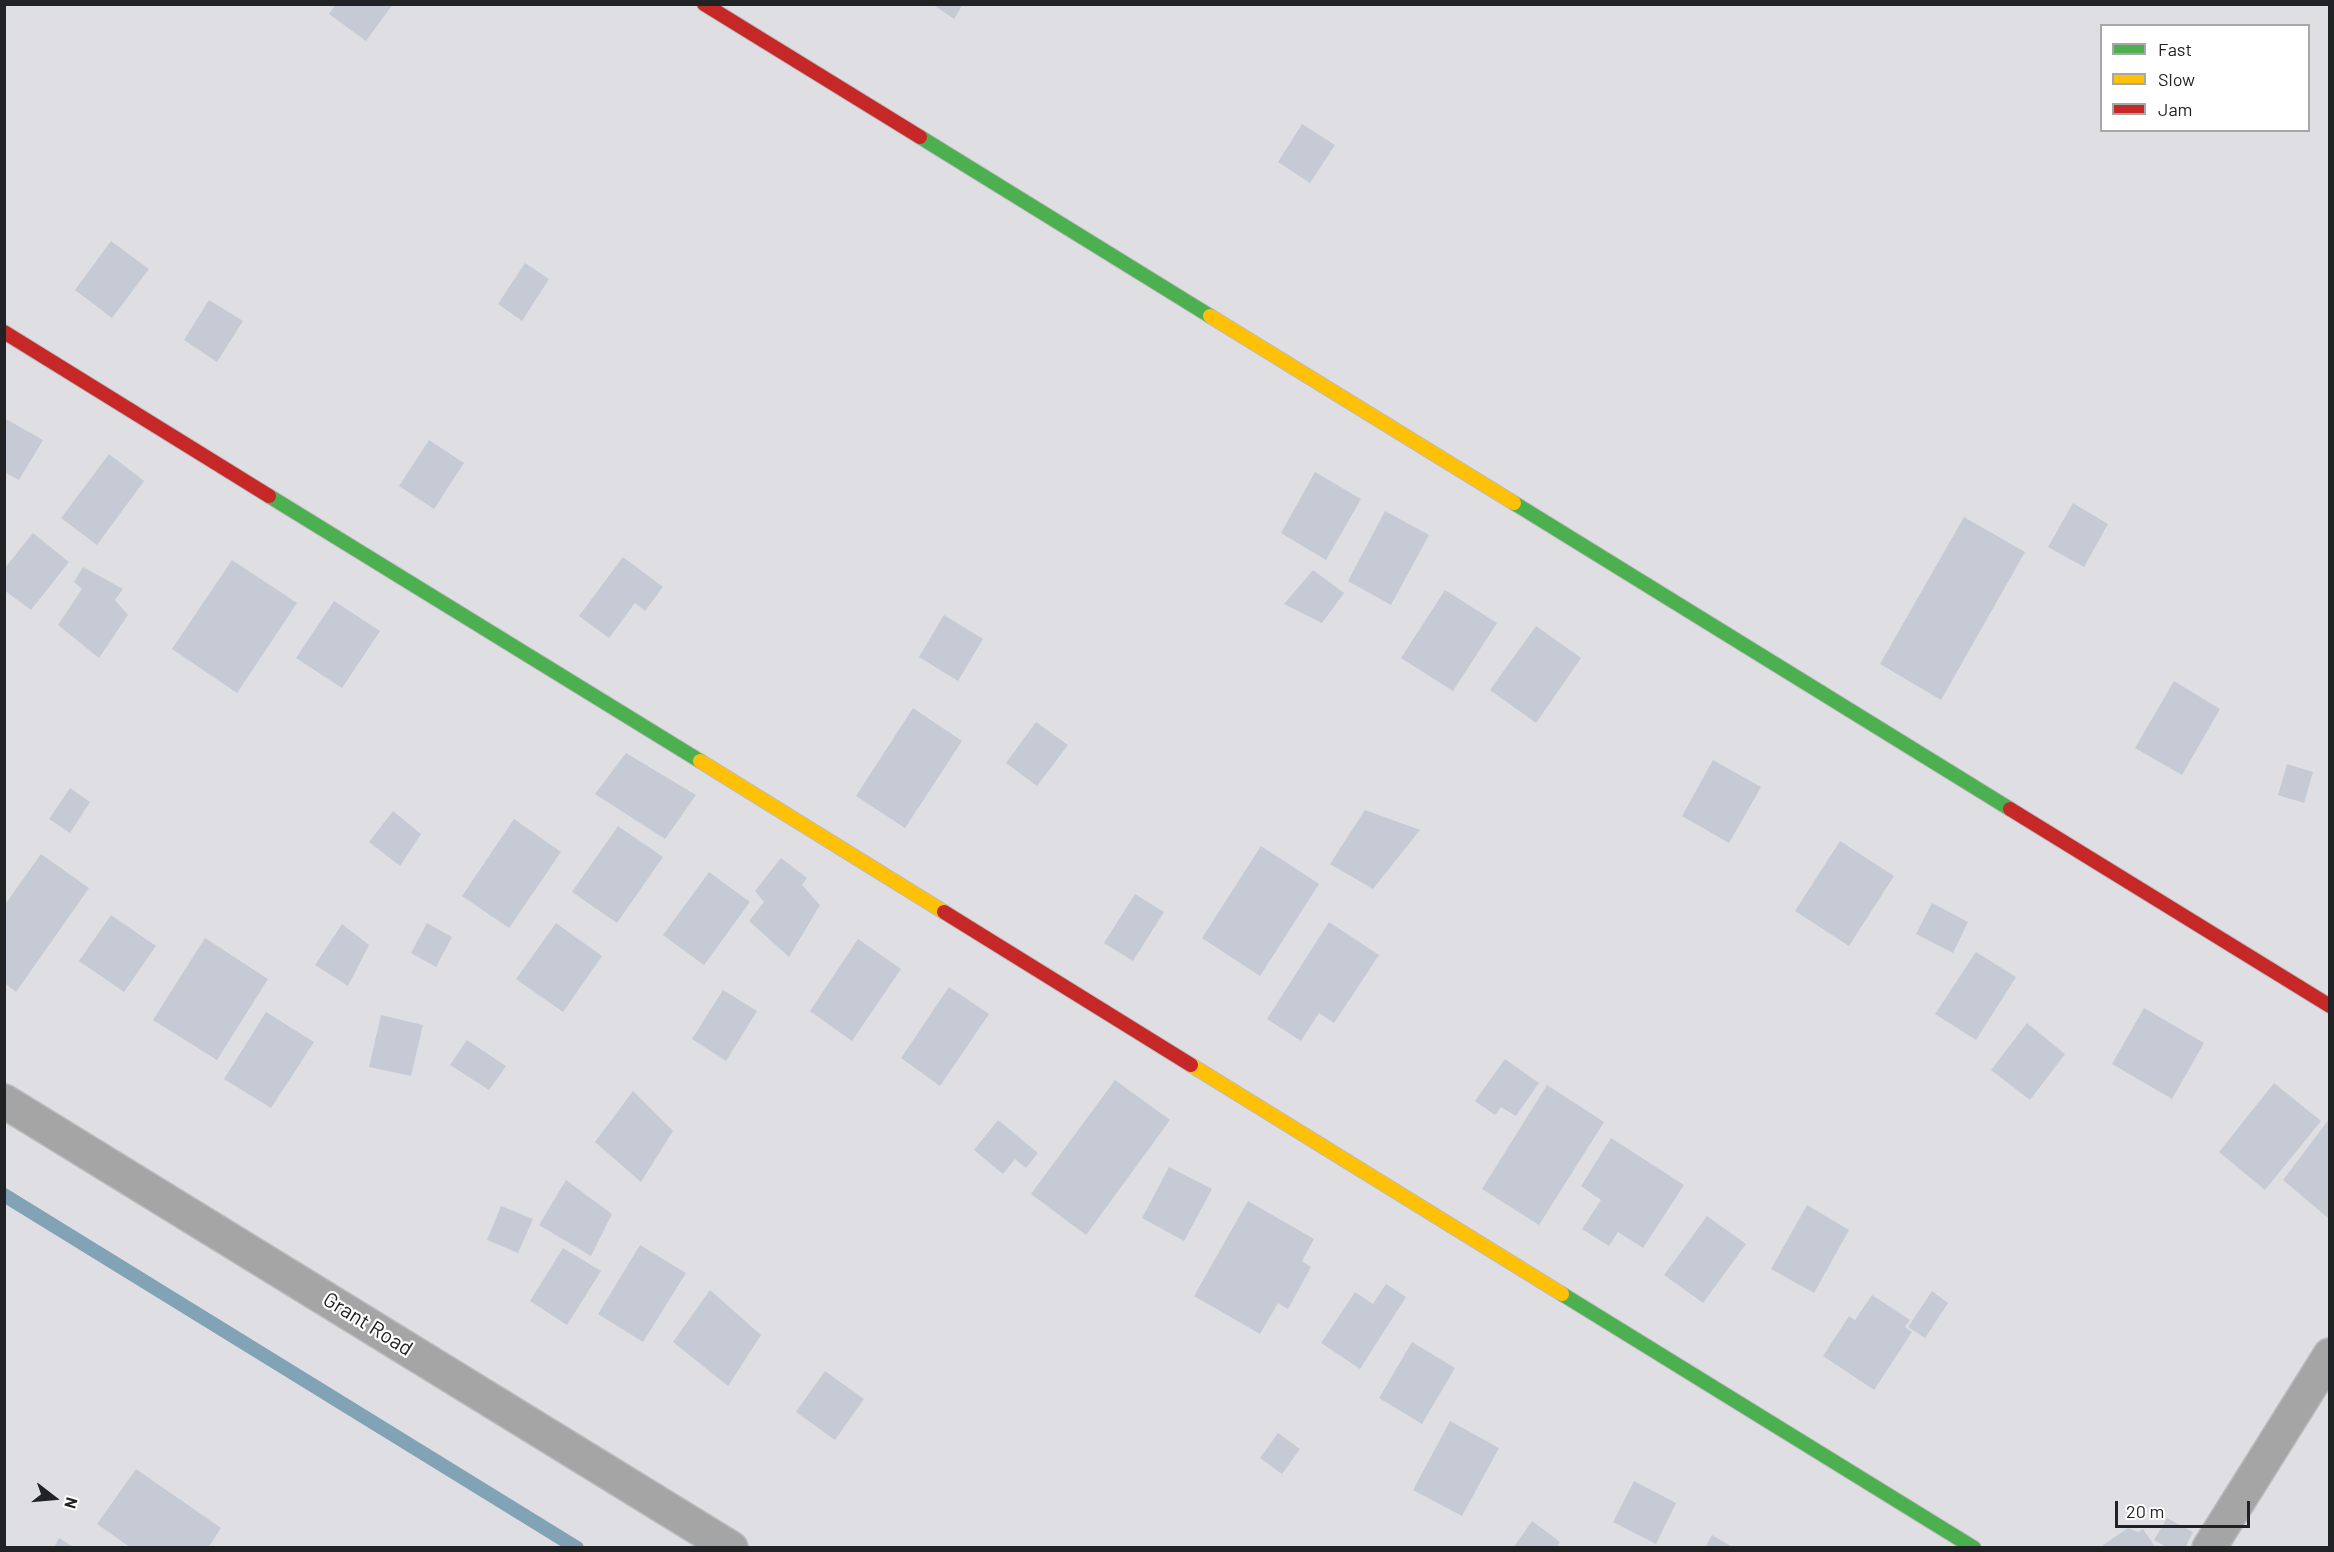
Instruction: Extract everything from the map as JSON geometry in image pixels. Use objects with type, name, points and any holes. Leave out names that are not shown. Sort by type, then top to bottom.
[{"type":"street","points":[[704,4],[2330,1006]]},
{"type":"street","points":[[4,332],[1974,1548]]},
{"type":"street","name":"Grant Road","points":[[4,1101],[730,1548]]},
{"type":"street","points":[[2209,1548],[2330,1356]]},
{"type":"building","points":[[336,4],[393,4],[366,41],[329,14]]},
{"type":"building","points":[[932,4],[963,4],[954,19]]},
{"type":"building","points":[[1302,124],[1335,145],[1310,183],[1278,162]]},
{"type":"building","points":[[111,241],[149,269],[112,318],[75,290]]},
{"type":"building","points":[[525,263],[549,279],[522,321],[498,304]]},
{"type":"building","points":[[209,300],[243,321],[217,362],[184,340]]},
{"type":"building","points":[[4,418],[43,440],[19,480],[4,472]]},
{"type":"building","points":[[429,440],[464,463],[434,509],[399,486]]},
{"type":"building","points":[[109,454],[144,481],[97,545],[61,518]]},
{"type":"building","points":[[1315,472],[1361,499],[1326,560],[1281,533]]},
{"type":"building","points":[[2073,503],[2108,524],[2084,567],[2048,547]]},
{"type":"building","points":[[1385,511],[1429,535],[1391,605],[1348,581]]},
{"type":"building","points":[[1964,517],[2025,552],[1941,700],[1880,664]]},
{"type":"building","points":[[33,533],[69,562],[31,610],[4,590],[4,569]]},
{"type":"building","points":[[623,557],[663,587],[645,611],[635,603],[609,638],[579,616]]},
{"type":"building","points":[[232,560],[297,603],[237,693],[172,649]]},
{"type":"building","points":[[83,567],[123,589],[115,600],[128,615],[99,658],[58,625],[82,589],[74,582]]},
{"type":"building","points":[[1313,570],[1344,593],[1322,623],[1284,604]]},
{"type":"building","points":[[1445,590],[1497,623],[1453,691],[1401,658]]},
{"type":"building","points":[[334,601],[380,631],[342,688],[296,658]]},
{"type":"building","points":[[944,615],[983,639],[958,681],[919,657]]},
{"type":"building","points":[[1536,626],[1581,658],[1536,723],[1490,690]]},
{"type":"building","points":[[2174,681],[2220,709],[2182,775],[2135,748]]},
{"type":"building","points":[[913,708],[962,741],[905,828],[856,796]]},
{"type":"building","points":[[1036,722],[1068,745],[1037,786],[1006,763]]},
{"type":"building","points":[[626,753],[696,795],[665,839],[595,794]]},
{"type":"building","points":[[1713,760],[1761,787],[1729,843],[1682,816]]},
{"type":"building","points":[[2287,764],[2313,772],[2304,803],[2278,795]]},
{"type":"building","points":[[70,788],[90,802],[70,833],[49,819]]},
{"type":"building","points":[[1365,810],[1420,830],[1373,889],[1330,864]]},
{"type":"building","points":[[393,811],[421,834],[400,866],[369,842]]},
{"type":"building","points":[[514,819],[561,852],[509,928],[462,896]]},
{"type":"building","points":[[618,826],[663,857],[617,923],[572,892]]},
{"type":"building","points":[[1840,841],[1894,876],[1849,946],[1795,911]]},
{"type":"building","points":[[1261,846],[1319,884],[1260,976],[1202,938]]},
{"type":"building","points":[[41,854],[89,888],[16,992],[4,983],[4,906]]},
{"type":"building","points":[[781,858],[807,878],[802,885],[820,905],[789,957],[749,921],[764,902],[755,891]]},
{"type":"building","points":[[709,872],[750,902],[704,965],[663,935]]},
{"type":"building","points":[[1135,894],[1164,912],[1133,961],[1104,943]]},
{"type":"building","points":[[1932,903],[1968,922],[1953,953],[1916,934]]},
{"type":"building","points":[[111,915],[156,946],[124,992],[79,961]]},
{"type":"building","points":[[1329,922],[1379,955],[1334,1023],[1319,1013],[1301,1041],[1267,1019]]},
{"type":"building","points":[[427,923],[452,937],[436,967],[411,953]]},
{"type":"building","points":[[556,923],[602,956],[563,1012],[516,979]]},
{"type":"building","points":[[342,924],[369,945],[348,986],[315,965]]},
{"type":"building","points":[[205,938],[268,979],[217,1060],[153,1020]]},
{"type":"building","points":[[858,939],[901,969],[852,1041],[810,1011]]},
{"type":"building","points":[[1976,952],[2016,977],[1976,1040],[1935,1014]]},
{"type":"building","points":[[949,987],[989,1014],[940,1086],[901,1058]]},
{"type":"building","points":[[723,990],[757,1011],[726,1061],[692,1039]]},
{"type":"building","points":[[2144,1008],[2204,1043],[2172,1099],[2112,1064]]},
{"type":"building","points":[[266,1012],[314,1042],[271,1108],[224,1079]]},
{"type":"building","points":[[381,1015],[423,1025],[411,1076],[369,1067]]},
{"type":"building","points":[[2027,1023],[2065,1054],[2030,1100],[1991,1070]]},
{"type":"building","points":[[467,1040],[506,1066],[489,1090],[450,1065]]},
{"type":"building","points":[[1505,1059],[1539,1083],[1516,1116],[1501,1107],[1495,1115],[1475,1101]]},
{"type":"building","points":[[1115,1080],[1170,1120],[1086,1235],[1031,1194]]},
{"type":"building","points":[[2274,1083],[2321,1121],[2265,1190],[2219,1152]]},
{"type":"building","points":[[1547,1085],[1604,1122],[1539,1225],[1482,1189]]},
{"type":"building","points":[[633,1091],[673,1131],[641,1182],[595,1142]]},
{"type":"building","points":[[2330,1118],[2330,1217],[2328,1218],[2283,1180]]},
{"type":"building","points":[[998,1120],[1038,1153],[1026,1168],[1015,1159],[1003,1174],[974,1150]]},
{"type":"building","points":[[1611,1138],[1684,1185],[1643,1248],[1618,1232],[1609,1246],[1582,1229],[1601,1200],[1581,1186]]},
{"type":"building","points":[[1169,1167],[1212,1189],[1184,1241],[1142,1218]]},
{"type":"building","points":[[566,1180],[612,1214],[591,1256],[539,1225]]},
{"type":"building","points":[[1248,1201],[1314,1239],[1302,1261],[1311,1267],[1288,1309],[1278,1303],[1260,1334],[1194,1296]]},
{"type":"building","points":[[1807,1205],[1849,1230],[1814,1293],[1771,1269]]},
{"type":"building","points":[[501,1206],[533,1219],[518,1253],[487,1240]]},
{"type":"building","points":[[1707,1216],[1746,1244],[1703,1303],[1664,1275]]},
{"type":"building","points":[[640,1245],[686,1273],[643,1342],[598,1314]]},
{"type":"building","points":[[563,1248],[601,1271],[567,1325],[530,1301]]},
{"type":"building","points":[[1386,1284],[1406,1297],[1360,1369],[1321,1343],[1355,1292],[1373,1304]]},
{"type":"building","points":[[710,1290],[761,1335],[728,1386],[673,1342]]},
{"type":"building","points":[[1932,1291],[1948,1303],[1925,1338],[1908,1327]]},
{"type":"building","points":[[1872,1295],[1910,1320],[1905,1327],[1912,1332],[1874,1390],[1823,1356],[1849,1316],[1855,1320]]},
{"type":"building","points":[[1412,1342],[1455,1368],[1422,1424],[1379,1398]]},
{"type":"building","points":[[825,1371],[864,1399],[835,1440],[796,1412]]},
{"type":"building","points":[[1450,1421],[1499,1448],[1462,1516],[1413,1490]]},
{"type":"building","points":[[1278,1433],[1300,1449],[1282,1474],[1260,1458]]},
{"type":"building","points":[[136,1469],[221,1528],[208,1548],[131,1548],[97,1524]]},
{"type":"building","points":[[1634,1481],[1676,1503],[1656,1544],[1613,1522]]},
{"type":"building","points":[[2167,1518],[2193,1532],[2185,1548],[2168,1548],[2154,1540]]},
{"type":"building","points":[[1532,1521],[1560,1542],[1556,1548],[1513,1548]]},
{"type":"building","points":[[2128,1528],[2138,1532],[2143,1529],[2156,1548],[2105,1548],[2103,1545]]},
{"type":"building","points":[[1712,1535],[1734,1548],[1705,1548]]},
{"type":"building","points":[[59,1538],[75,1548],[54,1548]]},
{"type":"waterway","points":[[4,1195],[577,1548]]},
{"type":"traffic: fast","points":[[920,137],[1210,316]]},
{"type":"traffic: fast","points":[[269,496],[700,761]]},
{"type":"traffic: fast","points":[[1514,503],[2010,809]]},
{"type":"traffic: fast","points":[[1562,1294],[1974,1548]]},
{"type":"traffic: slow","points":[[1210,316],[1514,503]]},
{"type":"traffic: slow","points":[[700,761],[944,912]]},
{"type":"traffic: slow","points":[[1191,1065],[1562,1294]]},
{"type":"traffic: jam","points":[[704,4],[920,137]]},
{"type":"traffic: jam","points":[[4,332],[269,496]]},
{"type":"traffic: jam","points":[[2010,809],[2330,1006]]},
{"type":"traffic: jam","points":[[944,912],[1191,1065]]}]
